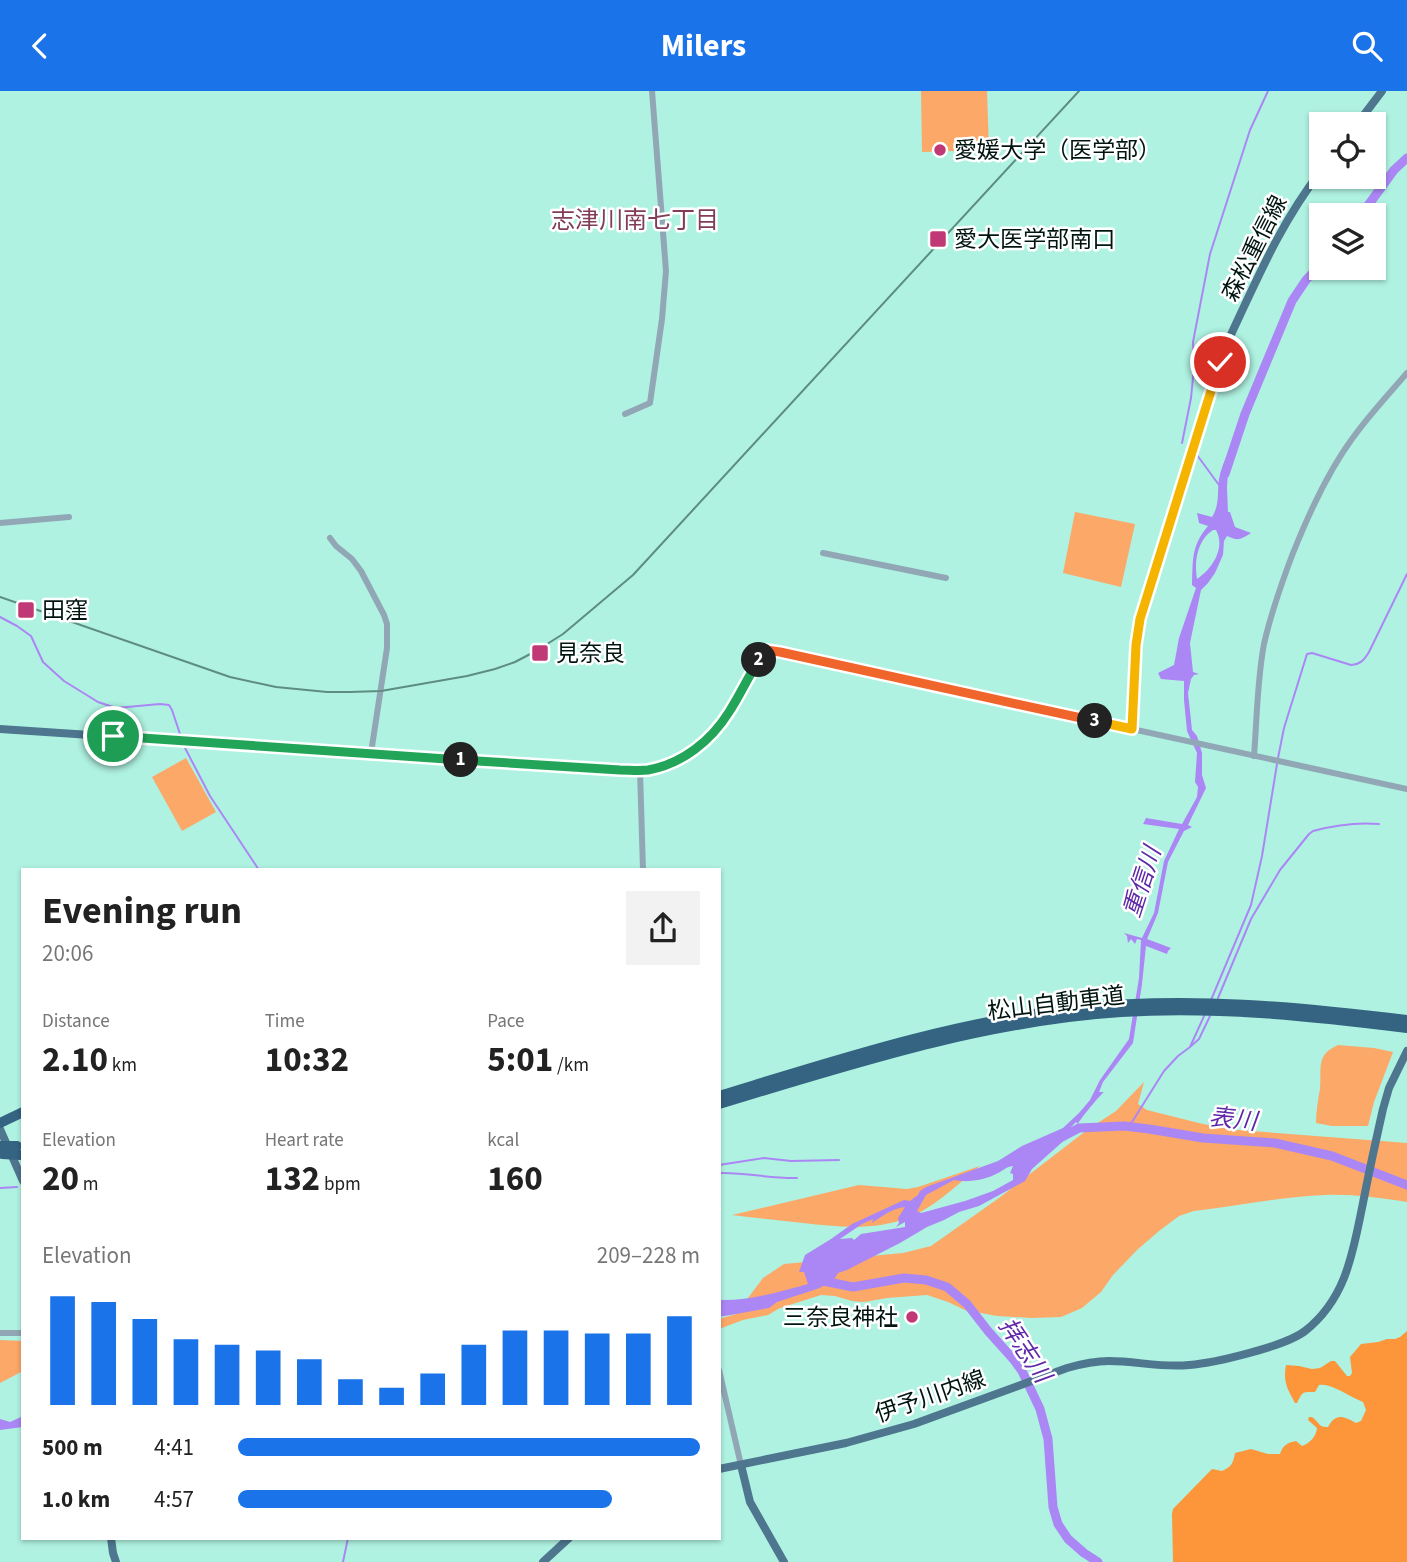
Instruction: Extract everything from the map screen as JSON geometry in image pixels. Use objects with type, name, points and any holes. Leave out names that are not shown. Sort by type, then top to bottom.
[{"type":"highway","name":"松山自動車道","points":[[1231,1007],[1407,1028]]},
{"type":"highway","name":"松山自動車道","points":[[721,1095],[853,1055],[950,1034],[1080,1016],[1231,1007],[1305,1008],[1407,1020]]},
{"type":"highway","name":"松山自動車道","points":[[721,1103],[950,1034]]},
{"type":"highway","points":[[0,1125],[21,1113]]},
{"type":"highway","points":[[0,1125],[21,1119]]},
{"type":"highway","points":[[1,1151],[21,1151]]},
{"type":"main road","points":[[1366,112],[1382,91]]},
{"type":"main road","name":"森松重信線","points":[[1132,729],[1136,645],[1140,619],[1217,371],[1227,343],[1276,240],[1309,187]]},
{"type":"main road","points":[[0,729],[640,771],[658,768],[685,756],[709,738],[729,713],[766,650],[1132,729]]},
{"type":"main road","name":"伊予川内線","points":[[721,1469],[846,1443],[914,1424],[1067,1368],[1103,1361],[1178,1366],[1203,1364],[1260,1349],[1300,1334],[1324,1311],[1349,1269],[1389,1088],[1407,1051]]},
{"type":"main road","points":[[0,1125],[21,1176]]},
{"type":"main road","points":[[741,1465],[750,1502],[784,1562]]},
{"type":"main road","points":[[111,1540],[116,1562]]},
{"type":"main road","points":[[543,1562],[567,1540]]},
{"type":"street","points":[[625,414],[650,403],[662,319],[666,271],[652,91]]},
{"type":"street","points":[[1254,756],[1264,645],[1275,602],[1303,530],[1321,489],[1350,440],[1407,373]]},
{"type":"street","points":[[0,523],[69,517]]},
{"type":"street","points":[[330,538],[361,571],[387,624],[387,648],[371,753]]},
{"type":"street","points":[[823,553],[946,578]]},
{"type":"street","points":[[1132,729],[1407,789]]},
{"type":"street","points":[[640,771],[643,868]]},
{"type":"street","points":[[0,1333],[21,1333]]},
{"type":"street","points":[[721,1379],[741,1465]]},
{"type":"shaded area","points":[[921,91],[987,91],[989,150],[922,152]]},
{"type":"shaded area","points":[[1229,452],[1228,512],[1235,527],[1251,533],[1239,539],[1227,536],[1215,573],[1201,590],[1190,643],[1193,672],[1199,674],[1191,679],[1188,693],[1192,730],[1197,736],[1202,753],[1202,775],[1206,788],[1188,825],[1192,827],[1184,831],[1168,862],[1158,913],[1147,939],[1171,948],[1167,954],[1146,946],[1133,1043],[1103,1082],[1099,1092],[1104,1092],[1078,1124],[1076,1122],[1071,1127],[1068,1137],[1032,1169],[1025,1181],[979,1206],[927,1227],[838,1273],[820,1288],[777,1302],[769,1308],[721,1317],[721,1300],[775,1293],[808,1284],[804,1272],[799,1272],[805,1255],[852,1224],[904,1200],[910,1201],[926,1187],[998,1161],[1022,1146],[1063,1128],[1090,1100],[1100,1080],[1129,1039],[1139,978],[1141,940],[1137,939],[1135,944],[1131,939],[1128,943],[1124,933],[1142,938],[1154,913],[1164,861],[1179,829],[1143,824],[1146,818],[1182,824],[1197,797],[1198,787],[1195,782],[1197,753],[1187,731],[1184,681],[1161,679],[1158,673],[1174,665],[1179,638],[1196,588],[1192,585],[1194,554],[1198,540],[1208,526],[1199,523],[1197,513],[1212,517],[1215,512],[1223,465]],"holes":[[[1216,530],[1219,537],[1216,558],[1208,570],[1197,579],[1196,566],[1200,545],[1208,534]],[[1013,1166],[1010,1173],[1013,1174],[1013,1180],[993,1191],[921,1213],[917,1211],[926,1195],[954,1180],[982,1179]],[[905,1207],[896,1227],[905,1222],[905,1227],[861,1234],[854,1240],[840,1239],[862,1224],[873,1219],[872,1223]]]},
{"type":"shaded area","points":[[1075,512],[1135,524],[1121,587],[1063,573]]},
{"type":"shaded area","points":[[186,758],[216,812],[182,831],[152,777]]},
{"type":"shaded area","points":[[1338,1045],[1393,1052],[1368,1126],[1316,1123],[1321,1063],[1326,1053]]},
{"type":"shaded area","points":[[1144,1082],[1138,1104],[1147,1110],[1203,1124],[1238,1130],[1407,1143],[1407,1202],[1325,1195],[1194,1211],[1179,1216],[1159,1231],[1113,1275],[1101,1292],[1082,1308],[1061,1317],[997,1316],[965,1310],[927,1295],[864,1302],[821,1295],[780,1308],[768,1315],[721,1328],[721,1318],[736,1314],[763,1278],[784,1264],[903,1253],[931,1246],[1116,1111]]},
{"type":"shaded area","points":[[980,1166],[928,1207],[910,1217],[884,1224],[830,1226],[732,1215],[859,1185],[907,1189],[918,1187]]},
{"type":"shaded area","points":[[1407,1331],[1407,1562],[1173,1562],[1173,1509],[1212,1469],[1222,1471],[1228,1468],[1235,1453],[1251,1449],[1280,1454],[1284,1446],[1290,1443],[1296,1441],[1302,1446],[1305,1445],[1314,1437],[1317,1428],[1308,1420],[1309,1417],[1325,1427],[1340,1417],[1356,1423],[1361,1421],[1366,1410],[1363,1402],[1329,1386],[1319,1385],[1315,1392],[1303,1393],[1295,1403],[1286,1385],[1286,1365],[1312,1369],[1335,1361],[1347,1376],[1350,1376],[1350,1357],[1361,1344],[1395,1339]]},
{"type":"shaded area","points":[[0,1340],[21,1341],[21,1372],[0,1383]]},
{"type":"shaded area","points":[[21,1417],[21,1427],[0,1430],[0,1419],[10,1422]]},
{"type":"waterway","points":[[1182,443],[1191,398],[1193,342],[1210,254],[1250,130],[1268,91]]},
{"type":"waterway","name":"重信川","points":[[1370,203],[1394,170],[1407,158]]},
{"type":"waterway","name":"重信川","points":[[1225,474],[1245,414],[1292,301],[1309,277]]},
{"type":"waterway","points":[[1197,455],[1219,485]]},
{"type":"waterway","points":[[1278,758],[1284,728],[1307,654],[1312,653],[1351,665],[1362,661],[1407,574]]},
{"type":"waterway","points":[[0,617],[31,636],[43,662],[64,681],[98,702],[116,708],[169,705],[181,737]]},
{"type":"waterway","points":[[184,746],[210,796],[258,868]]},
{"type":"waterway","points":[[1211,1000],[1251,905],[1277,764]]},
{"type":"waterway","points":[[1218,998],[1251,919],[1280,870],[1309,834],[1337,826],[1379,824]]},
{"type":"waterway","points":[[1124,1126],[1132,1122],[1164,1071],[1190,1047],[1205,1014]]},
{"type":"waterway","points":[[1191,1046],[1199,1039],[1210,1016]]},
{"type":"waterway","name":"表川","points":[[1062,1137],[1079,1128],[1124,1126],[1203,1138],[1275,1143],[1332,1156],[1407,1185]]},
{"type":"waterway","points":[[721,1165],[764,1158],[791,1161],[839,1160]]},
{"type":"waterway","points":[[721,1173],[797,1178]]},
{"type":"waterway","points":[[0,1188],[17,1187]]},
{"type":"waterway","name":"拝志川","points":[[818,1280],[853,1287],[904,1278],[926,1280],[947,1287],[967,1304],[1022,1371],[1040,1409],[1048,1439],[1053,1507],[1058,1524],[1068,1539],[1098,1562]]},
{"type":"waterway","points":[[343,1562],[348,1540]]},
{"type":"railway","points":[[0,597],[230,677],[276,687],[327,692],[381,691],[467,676],[515,662],[563,634],[633,575],[1079,91]]},
{"type":"place","name":"愛媛大学（医学部）","points":[[940,150]]},
{"type":"place","name":"愛大医学部南口","points":[[938,239]]},
{"type":"place","name":"田窪","points":[[26,610]]},
{"type":"place","name":"見奈良","points":[[540,653]]},
{"type":"place","name":"三奈良神社","points":[[912,1317]]},
{"type":"district","name":"志津川南七丁目","points":[[635,220]]},
{"type":"route","points":[[113,736],[646,770],[658,768],[685,756],[709,738],[729,713],[766,650],[1132,729],[1136,645],[1140,619],[1220,362]]}]
